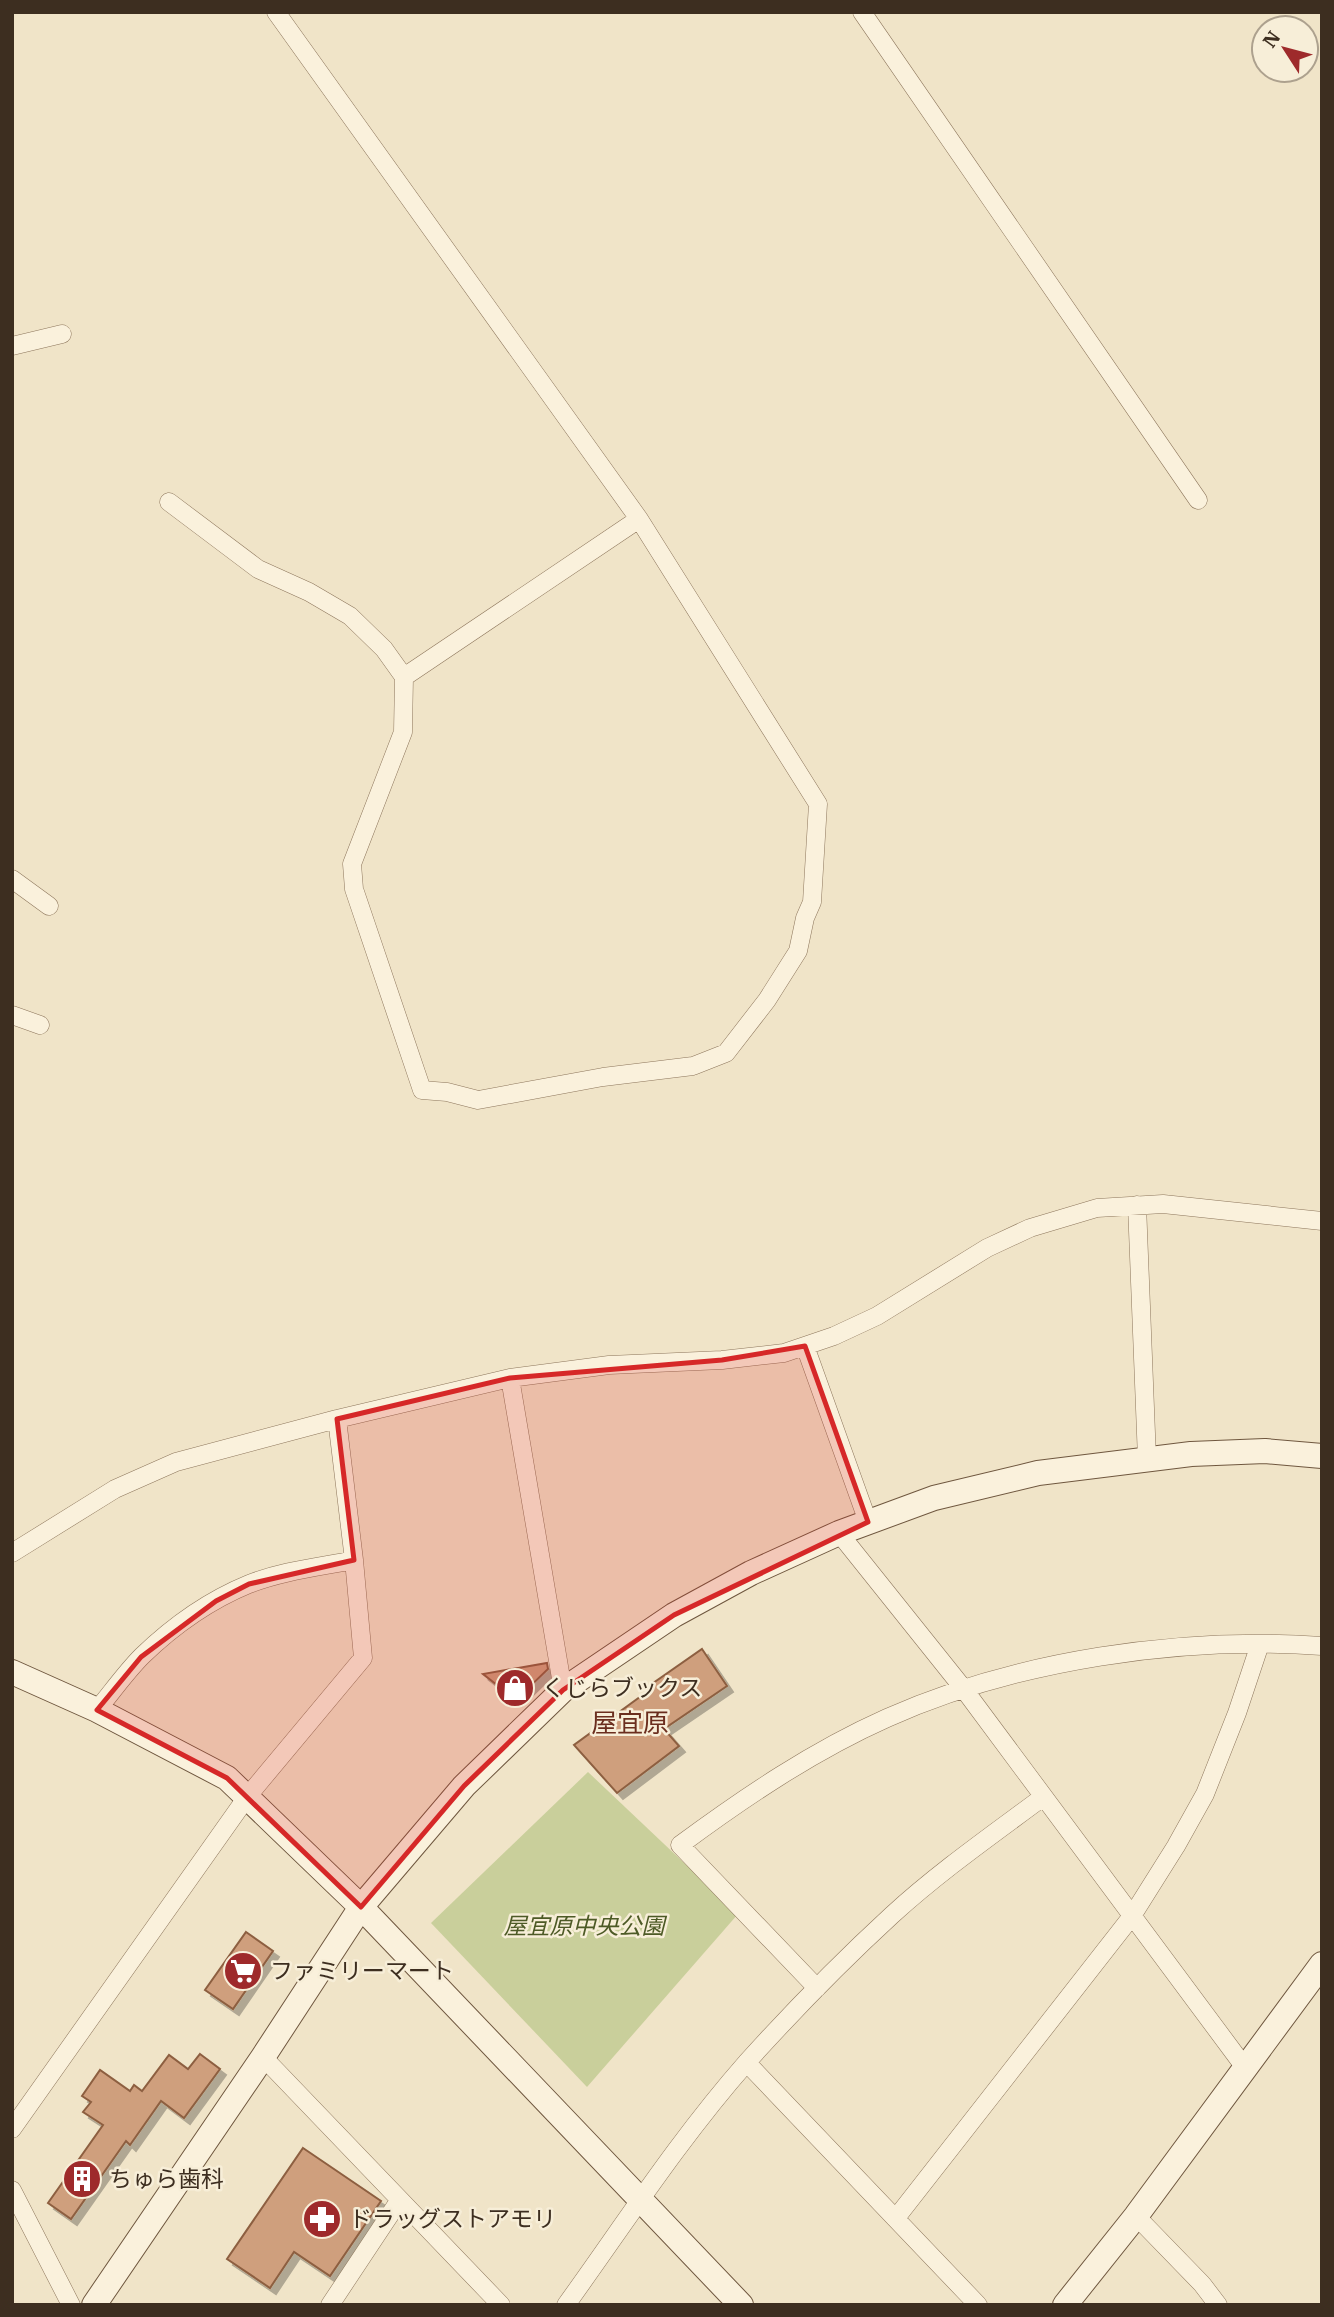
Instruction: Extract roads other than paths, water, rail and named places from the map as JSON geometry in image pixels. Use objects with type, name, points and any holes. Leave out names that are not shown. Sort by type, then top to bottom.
[{"type":"street","points":[[169,502],[258,569],[309,592],[350,616],[384,649],[404,677],[403,732],[352,864],[354,889],[422,1090],[447,1092],[478,1100],[603,1077],[693,1066],[726,1054],[767,1000],[798,951],[805,918],[812,902],[818,804],[639,519],[276,12]]},
{"type":"street","points":[[862,12],[1198,500]]},
{"type":"street","points":[[12,346],[62,334]]},
{"type":"street","points":[[404,677],[639,519]]},
{"type":"street","points":[[12,879],[49,906]]},
{"type":"street","points":[[12,1015],[40,1025]]},
{"type":"street","points":[[12,1553],[115,1489],[176,1462],[337,1419],[510,1378],[609,1365],[722,1360],[784,1353],[834,1336],[877,1316],[987,1248],[1030,1228],[1097,1208],[1163,1204],[1322,1221]]},
{"type":"street","points":[[1138,1205],[1147,1459]]},
{"type":"street","points":[[805,1346],[868,1522]]},
{"type":"street","points":[[510,1378],[563,1690]]},
{"type":"street","points":[[12,2129],[247,1797],[363,1658],[337,1419]]},
{"type":"street","points":[[93,2305],[263,2057],[361,1907],[464,1786],[563,1690],[674,1615],[751,1573],[839,1533],[934,1497],[1038,1473],[1191,1454],[1265,1451],[1322,1456]]},
{"type":"street","points":[[839,1533],[963,1688],[1246,2069]]},
{"type":"street","points":[[97,1710],[141,1657],[178,1625],[216,1601],[262,1581],[354,1560]]},
{"type":"street","points":[[896,2218],[1132,1916],[1205,1794],[1237,1713],[1260,1644]]},
{"type":"street","points":[[817,1988],[680,1845],[742,1799],[821,1751],[887,1718],[963,1688],[1037,1670],[1124,1654],[1202,1645],[1322,1646]]},
{"type":"street","points":[[12,1672],[97,1710],[227,1778],[361,1907],[741,2305]]},
{"type":"street","points":[[566,2305],[697,2123],[747,2063],[817,1988],[894,1913],[1043,1797]]},
{"type":"street","points":[[1065,2305],[1136,2216],[1322,1964]]},
{"type":"street","points":[[263,2057],[501,2305]]},
{"type":"street","points":[[747,2063],[978,2305]]},
{"type":"street","points":[[12,2190],[71,2305]]},
{"type":"street","points":[[330,2305],[399,2201]]},
{"type":"street","points":[[1136,2216],[1202,2284],[1218,2305]]},
{"type":"place","name":"くじらブックス","points":[[515,1688]]},
{"type":"place","name":"ファミリーマート","points":[[243,1971]]},
{"type":"place","name":"ちゅら歯科","points":[[82,2179]]},
{"type":"place","name":"ドラッグストアモリ","points":[[322,2219]]},
{"type":"district","name":"屋宜原","points":[[630,1723]]},
{"type":"park label","name":"屋宜原中央公園","points":[[584,1926]]}]
